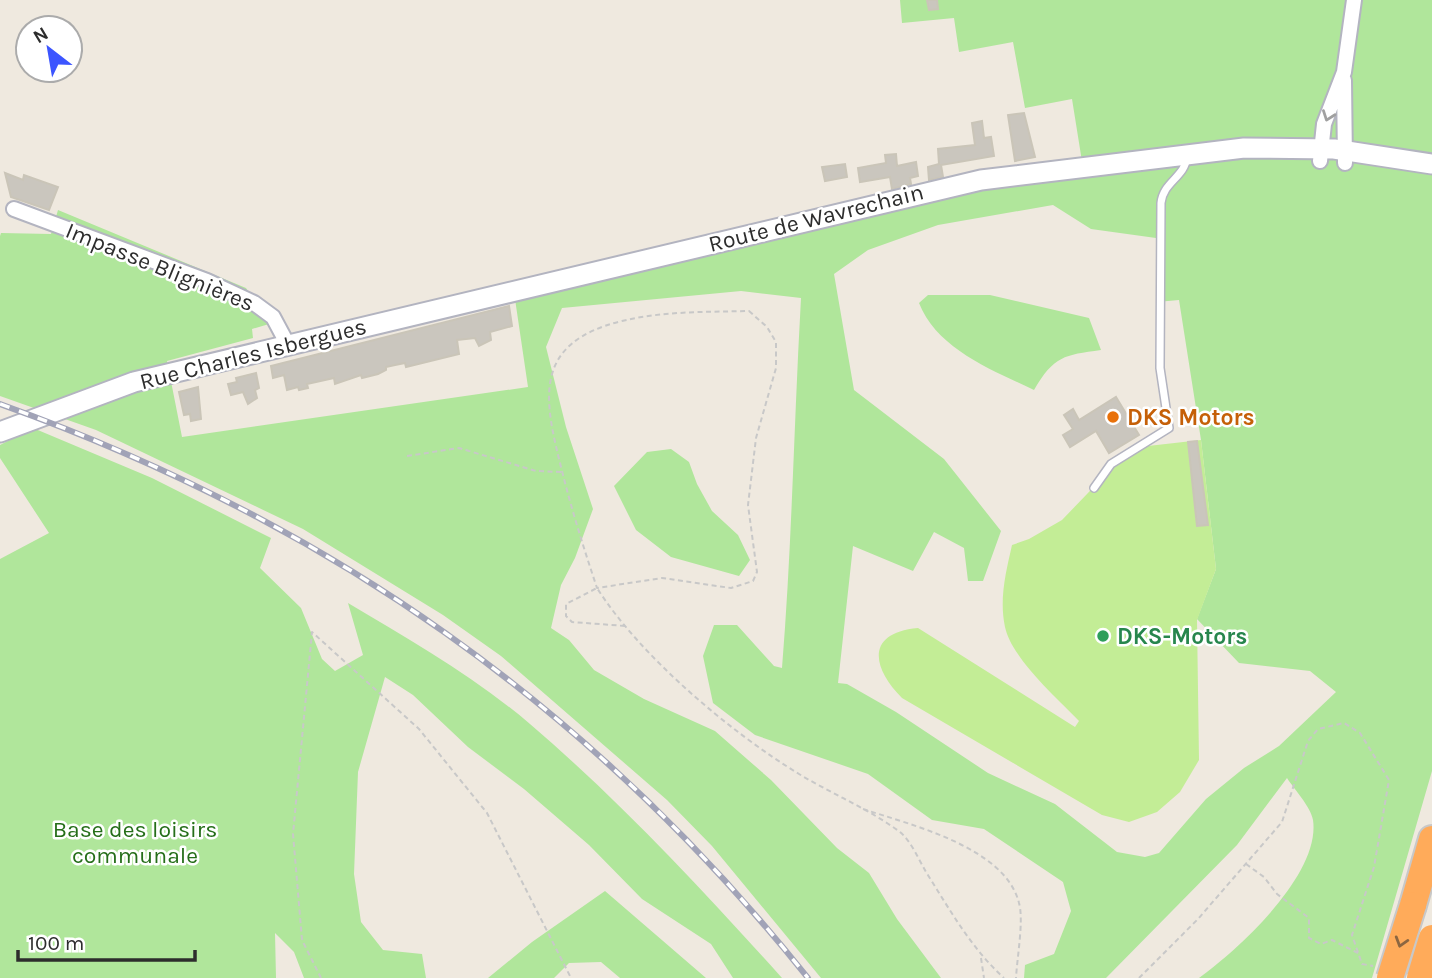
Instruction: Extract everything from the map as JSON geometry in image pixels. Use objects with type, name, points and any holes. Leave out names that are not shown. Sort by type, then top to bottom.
[{"type":"highway","points":[[1386,971],[1413,905],[1432,839]]},
{"type":"highway","points":[[1420,978],[1432,937]]},
{"type":"main road","name":"Route de Wavrechain","points":[[512,291],[973,181],[1124,162],[1187,158],[1244,148],[1432,164]]},
{"type":"main road","name":"Route de Wavrechain","points":[[1346,157],[1432,170]]},
{"type":"main road","name":"Rue Charles Isbergues","points":[[0,432],[123,386],[512,291]]},
{"type":"street","points":[[1346,157],[1343,72],[1354,0]]},
{"type":"street","points":[[1320,155],[1325,118],[1343,72]]},
{"type":"street","name":"Impasse Blignières","points":[[14,209],[207,281],[254,303],[273,317],[288,345]]},
{"type":"lane","points":[[1094,488],[1111,464],[1169,428],[1160,368],[1161,203],[1167,186],[1183,172],[1187,158]]},
{"type":"path","points":[[625,626],[572,622],[566,616],[566,604],[597,588],[663,578],[700,581],[731,588],[753,581],[757,572],[748,505],[756,438],[776,368],[776,342],[767,327],[749,311],[671,313],[620,321],[579,338],[559,356],[547,387],[548,416],[574,519],[597,588],[625,626],[656,660],[720,716],[797,773],[902,834],[980,957],[1004,978]]},
{"type":"path","points":[[407,456],[459,448],[536,471],[562,472]]},
{"type":"path","points":[[321,978],[302,940],[293,834],[312,632],[419,729],[486,813],[571,978]]},
{"type":"path","points":[[1139,978],[1282,822],[1308,741],[1318,729],[1344,723],[1360,733],[1389,780],[1374,867],[1352,935],[1362,964],[1386,971]]},
{"type":"path","points":[[857,807],[958,843],[986,860],[1014,887],[1021,906],[1016,978]]},
{"type":"path","points":[[1246,864],[1264,877],[1277,894],[1309,918],[1309,938],[1321,944],[1332,940],[1359,954]]},
{"type":"path","points":[[980,957],[984,978]]},
{"type":"green space","points":[[900,0],[1432,0],[1432,771],[1372,978],[1199,978],[1255,930],[1291,886],[1304,863],[1312,841],[1312,815],[1287,778],[1237,845],[1106,978],[1024,978],[1025,965],[1054,954],[1071,911],[1063,882],[984,829],[932,820],[868,774],[755,735],[713,703],[703,656],[714,625],[737,625],[774,666],[782,668],[801,298],[741,291],[562,308],[546,347],[566,427],[593,509],[575,558],[561,585],[551,628],[569,640],[594,670],[644,699],[715,731],[771,780],[837,848],[869,873],[897,919],[941,978],[821,978],[712,846],[667,800],[501,656],[443,615],[303,529],[96,430],[0,396],[0,236],[1,233],[51,234],[58,210],[246,288],[269,324],[252,329],[253,338],[167,361],[182,437],[528,387],[515,299],[1004,182],[1084,174],[1072,99],[1025,108],[1013,42],[959,52],[954,18],[902,23]],"holes":[[[1053,205],[1091,229],[1156,238],[1157,302],[1179,300],[1201,440],[1216,569],[1197,619],[1239,663],[1310,671],[1336,692],[1279,746],[1244,768],[1206,799],[1159,853],[1145,857],[1117,852],[1055,804],[988,773],[896,712],[847,684],[838,683],[853,546],[913,571],[934,532],[964,548],[968,581],[983,581],[1001,531],[944,459],[854,390],[834,274],[868,250],[938,225]]]},
{"type":"green space","points":[[928,295],[990,295],[1089,318],[1101,350],[1061,359],[1048,370],[1034,390],[984,366],[952,345],[927,319],[919,303]]},
{"type":"green space","name":"Base des loisirs communale","points":[[33,428],[152,478],[271,538],[260,568],[301,608],[322,659],[335,671],[363,655],[348,603],[487,690],[530,724],[629,815],[782,978],[733,978],[711,944],[642,899],[589,845],[524,789],[468,747],[413,695],[385,677],[358,772],[354,874],[361,922],[383,950],[422,954],[426,978],[304,978],[294,952],[275,933],[276,978],[0,978],[0,559],[49,533],[0,458],[0,445]]},
{"type":"green space","name":"DKS-Motors","points":[[1201,440],[1216,569],[1197,620],[1199,760],[1180,792],[1157,812],[1129,822],[1102,815],[902,698],[892,687],[880,664],[882,644],[901,631],[918,628],[1075,727],[1079,721],[1026,665],[1009,639],[1003,617],[1003,596],[1012,545],[1029,539],[1062,520],[1113,467],[1148,446]]},
{"type":"green space","points":[[671,449],[689,462],[697,484],[712,511],[738,535],[750,560],[739,576],[671,557],[636,530],[614,486],[647,452]]},
{"type":"green space","points":[[605,891],[706,978],[620,978],[601,962],[569,963],[554,978],[488,978],[532,942]]},
{"type":"building","points":[[927,0],[937,0],[938,9],[929,10]]},
{"type":"building","points":[[1024,113],[1035,157],[1015,161],[1008,115]]},
{"type":"building","points":[[982,121],[984,138],[991,137],[994,156],[941,165],[943,177],[929,180],[928,167],[939,164],[938,149],[975,145],[972,123]]},
{"type":"building","points":[[896,154],[897,166],[916,162],[918,176],[910,178],[911,184],[892,189],[890,177],[860,182],[858,168],[886,163],[885,155]]},
{"type":"building","points":[[845,164],[847,177],[825,181],[822,167]]},
{"type":"building","points":[[5,173],[23,180],[24,175],[58,187],[49,210],[11,197]]},
{"type":"building","points":[[509,306],[512,326],[490,332],[491,340],[479,346],[475,338],[457,340],[459,354],[406,367],[405,363],[386,367],[386,370],[378,374],[362,378],[361,375],[335,384],[334,378],[307,384],[308,388],[299,390],[298,387],[287,390],[284,375],[273,378],[271,366]]},
{"type":"building","points":[[256,373],[259,388],[255,390],[257,398],[248,404],[243,392],[231,395],[228,384],[237,382],[236,378]]},
{"type":"building","points":[[198,387],[201,419],[191,421],[190,414],[184,415],[179,392]]},
{"type":"building","points":[[1116,397],[1139,435],[1109,453],[1096,431],[1070,447],[1063,435],[1073,429],[1064,415],[1073,409],[1079,420]]},
{"type":"building","points":[[1197,441],[1208,525],[1197,526],[1188,442]]},
{"type":"railway","points":[[0,404],[120,451],[234,505],[342,565],[445,633],[543,708],[636,790],[724,880],[808,978]]},
{"type":"place","name":"DKS Motors","points":[[1113,417]]},
{"type":"place","name":"DKS-Motors","points":[[1103,636]]}]
